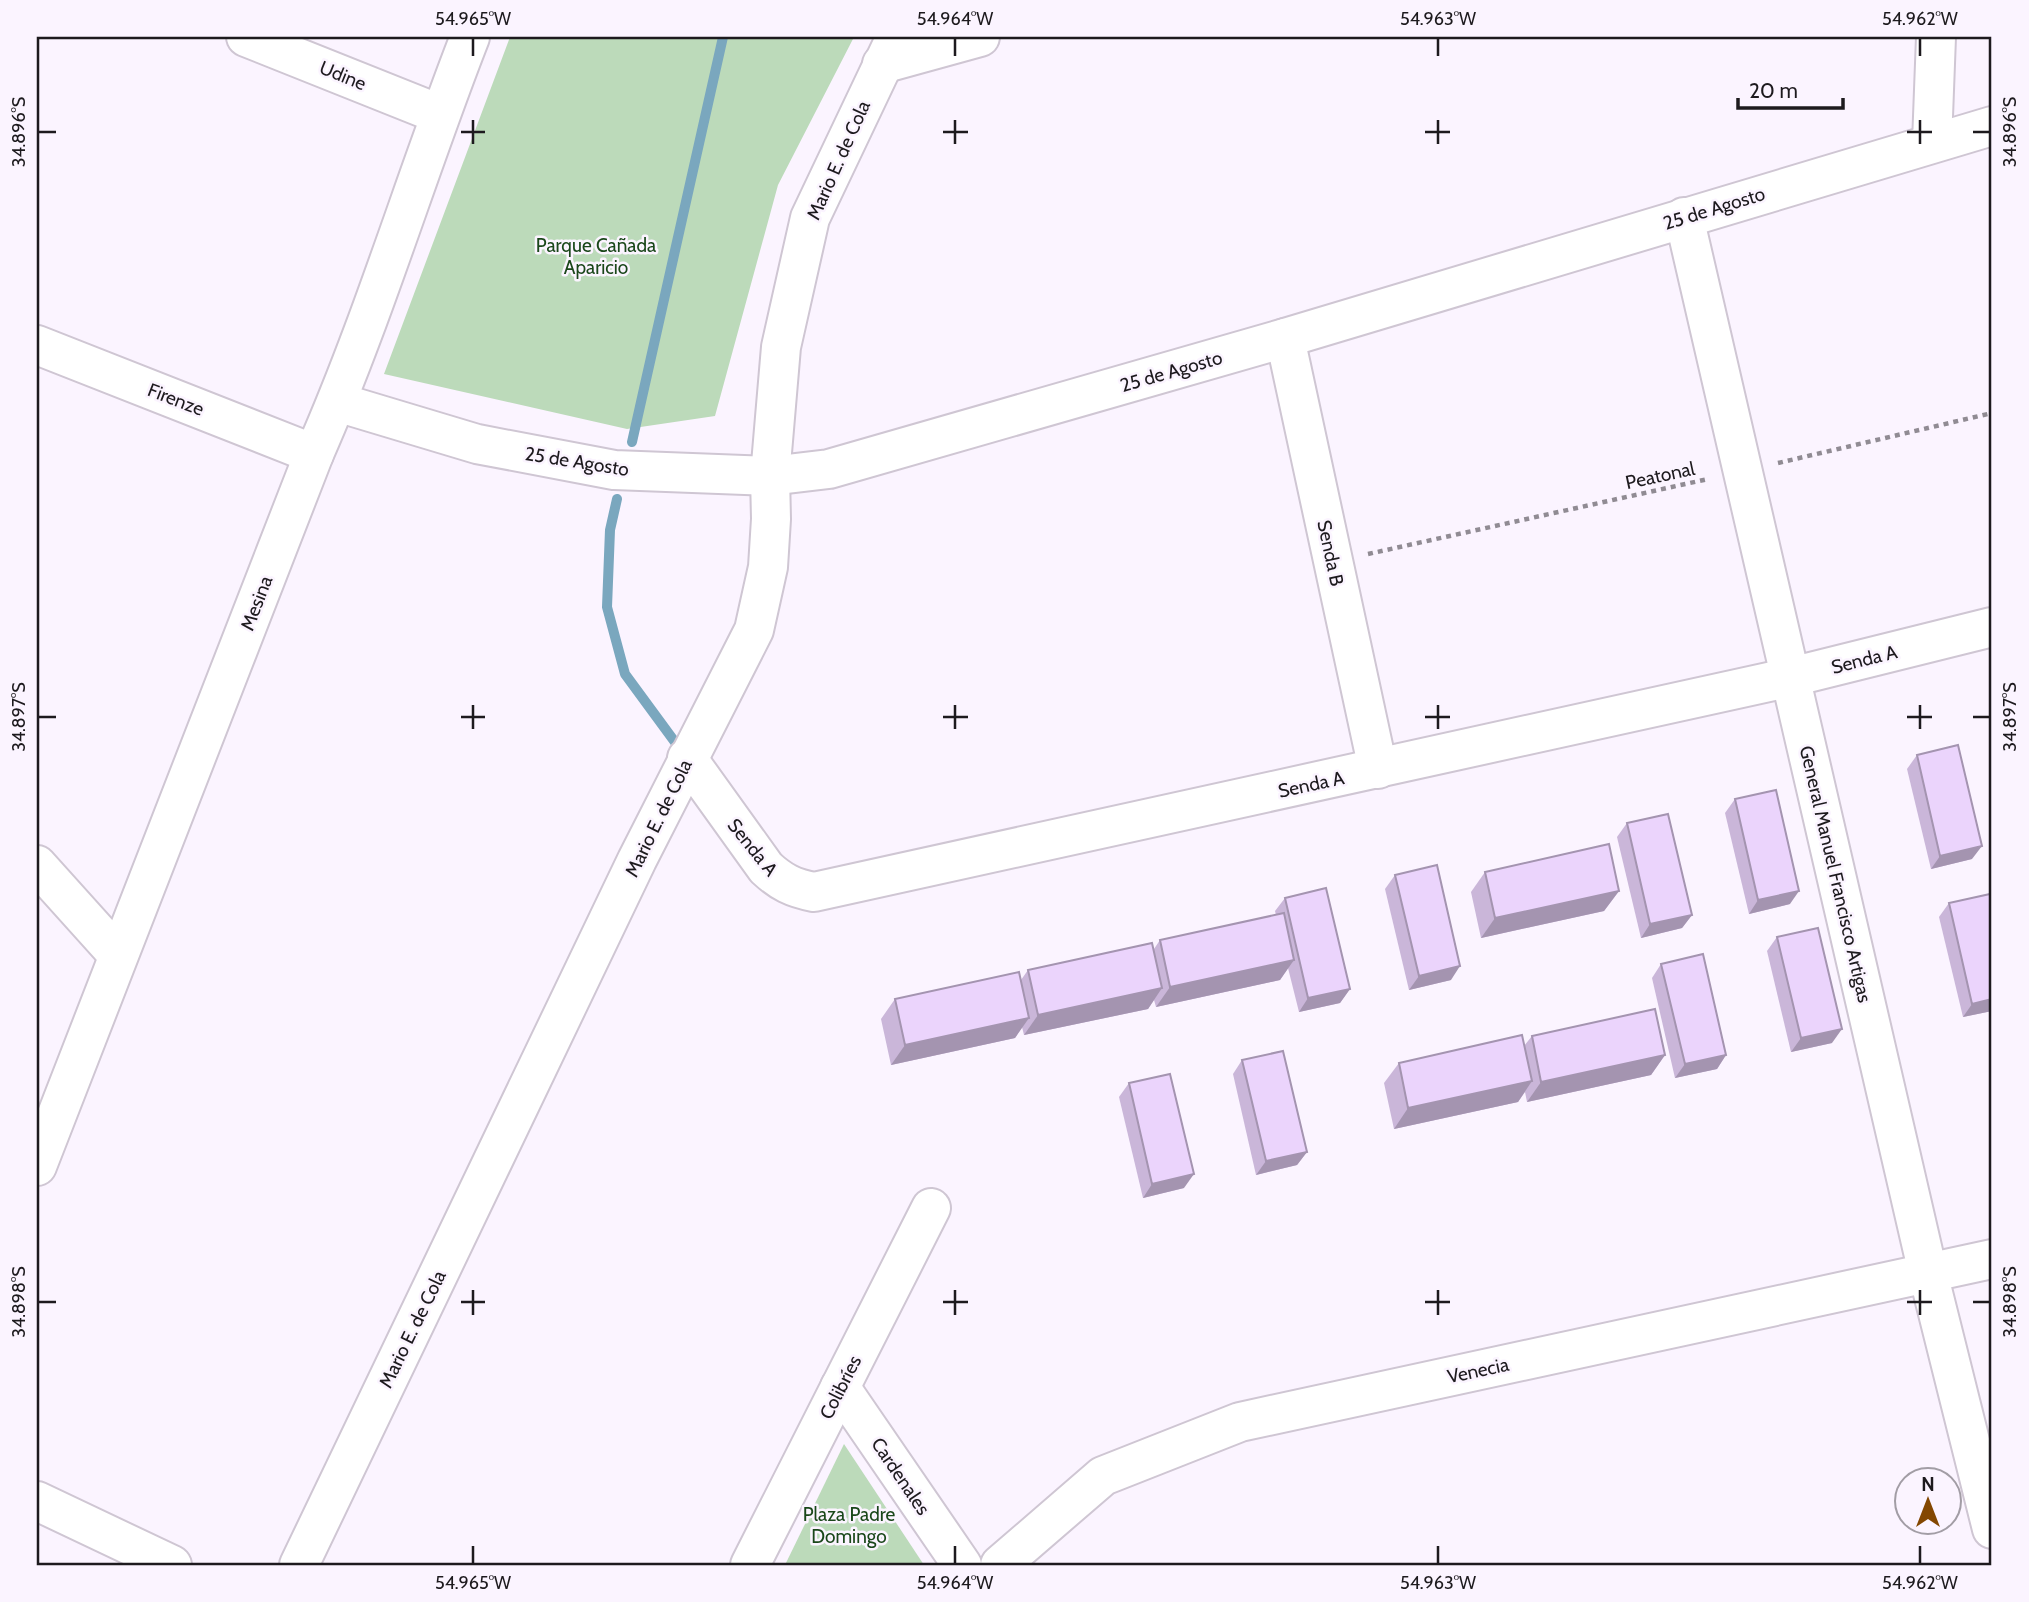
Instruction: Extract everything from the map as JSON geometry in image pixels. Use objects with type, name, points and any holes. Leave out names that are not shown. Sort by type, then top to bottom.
[{"type":"street","name":"Udine","points":[[246,37],[439,114]]},
{"type":"street","name":"Mesina","points":[[37,1166],[314,454],[337,402],[439,114],[470,37]]},
{"type":"street","points":[[889,50],[979,37]]},
{"type":"street","points":[[1932,144],[1936,37]]},
{"type":"street","name":"Mario E. de Cola","points":[[299,1565],[687,758],[754,631],[768,567],[770,476],[781,347],[810,218],[889,50]]},
{"type":"street","name":"25 de Agosto","points":[[337,402],[477,444],[614,470],[770,476],[830,469],[1285,338],[1992,126]]},
{"type":"street","name":"General Manuel Francisco Artigas","points":[[1684,217],[1928,1273],[1992,1529]]},
{"type":"street","name":"Senda B","points":[[1285,338],[1378,769]]},
{"type":"street","name":"Firenze","points":[[37,345],[314,454]]},
{"type":"street","name":"Senda A","points":[[687,758],[766,867],[781,881],[799,889],[814,891],[1790,677],[1992,627]]},
{"type":"street","points":[[37,866],[118,955]]},
{"type":"street","name":"Colibríes","points":[[750,1565],[931,1208]]},
{"type":"street","name":"Venecia","points":[[1000,1565],[1103,1476],[1240,1422],[1992,1259]]},
{"type":"street","name":"Cardenales","points":[[840,1387],[962,1565]]},
{"type":"street","points":[[37,1501],[172,1565]]},
{"type":"path","name":"Peatonal","points":[[1333,562],[1743,471],[1992,412]]},
{"type":"green space","name":"Parque Cañada Aparicio","points":[[510,37],[854,37],[778,185],[715,416],[627,429],[384,374]]},
{"type":"green space","name":"Plaza Padre Domingo","points":[[844,1444],[924,1565],[785,1565]]},
{"type":"building","points":[[1958,745],[1982,846],[1940,856],[1917,755]]},
{"type":"building","points":[[1776,790],[1799,891],[1758,900],[1735,799]]},
{"type":"building","points":[[1668,814],[1692,915],[1650,924],[1627,823]]},
{"type":"building","points":[[1609,844],[1619,891],[1495,918],[1485,872]]},
{"type":"building","points":[[1437,865],[1460,966],[1419,976],[1395,875]]},
{"type":"building","points":[[1326,888],[1350,989],[1308,998],[1285,898]]},
{"type":"building","points":[[1990,894],[1992,999],[1972,1004],[1949,903]]},
{"type":"building","points":[[1284,913],[1294,960],[1170,987],[1160,940]]},
{"type":"building","points":[[1818,928],[1842,1029],[1801,1038],[1777,937]]},
{"type":"building","points":[[1152,943],[1162,988],[1038,1015],[1028,970]]},
{"type":"building","points":[[1703,954],[1726,1055],[1685,1064],[1661,964]]},
{"type":"building","points":[[1019,972],[1029,1018],[905,1045],[895,999]]},
{"type":"building","points":[[1655,1009],[1665,1055],[1541,1082],[1532,1036]]},
{"type":"building","points":[[1522,1035],[1532,1081],[1408,1108],[1399,1063]]},
{"type":"building","points":[[1283,1051],[1307,1152],[1266,1161],[1242,1060]]},
{"type":"building","points":[[1170,1074],[1194,1174],[1152,1184],[1129,1083]]},
{"type":"waterway","points":[[632,442],[723,37]]},
{"type":"waterway","points":[[617,499],[610,530],[607,607],[625,674],[683,753]]}]
